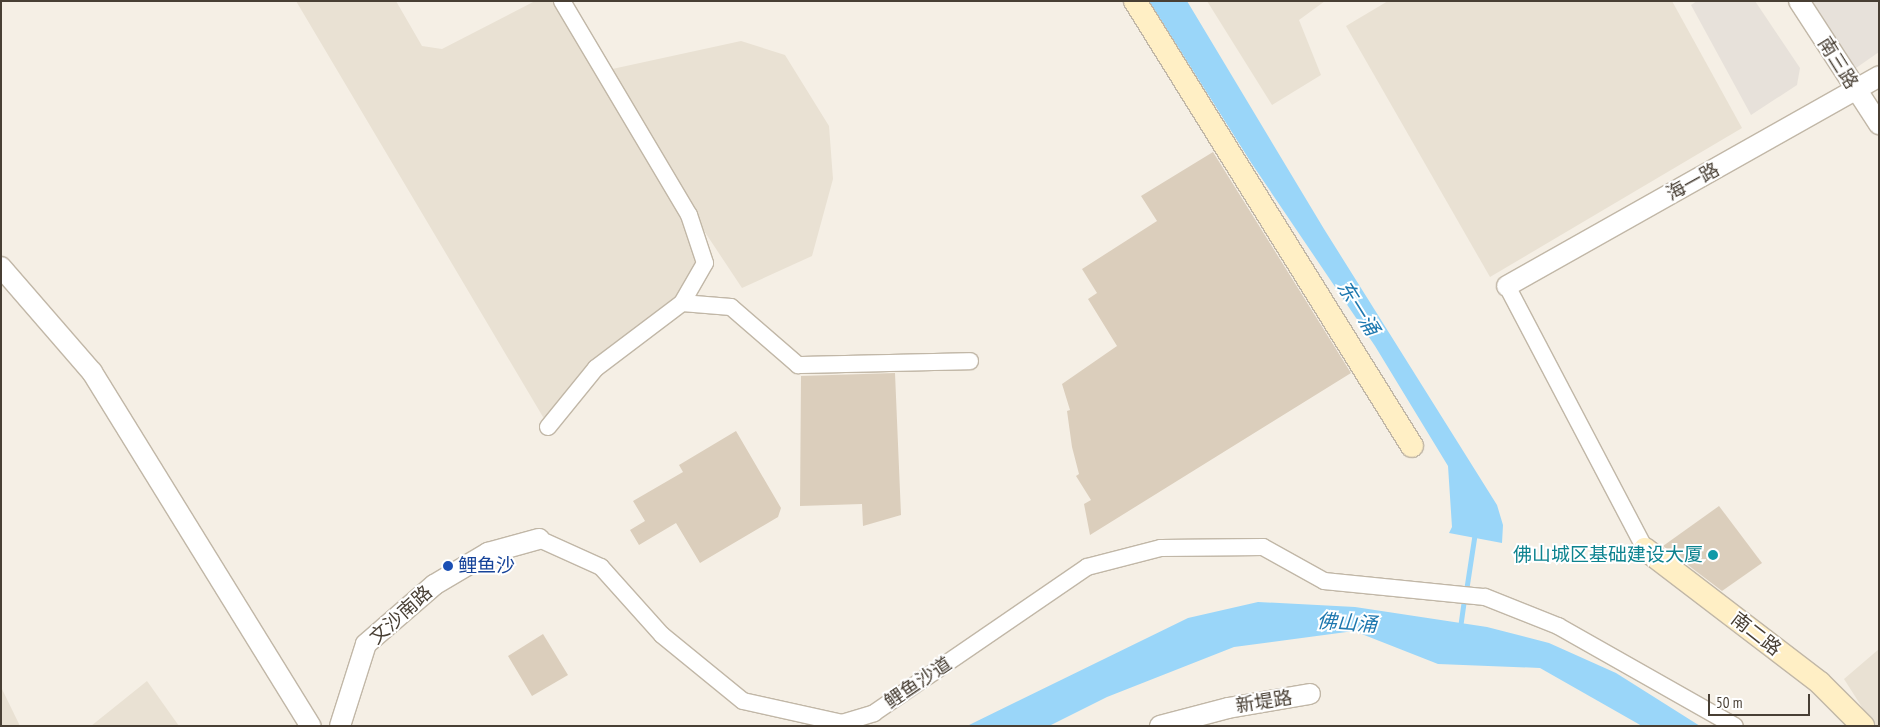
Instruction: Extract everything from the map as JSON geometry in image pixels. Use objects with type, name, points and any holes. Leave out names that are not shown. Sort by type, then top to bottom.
[{"type":"main road","points":[[1135,1],[1412,446]]},
{"type":"main road","name":"南二路","points":[[1645,548],[1820,683],[1863,726]]},
{"type":"street","points":[[548,427],[596,368],[682,303],[705,263],[689,215],[562,1]]},
{"type":"street","name":"南三路","points":[[1799,1],[1855,90],[1879,124]]},
{"type":"street","name":"海一路","points":[[1507,286],[1879,76]]},
{"type":"street","points":[[1,267],[92,372],[311,726]]},
{"type":"street","points":[[1507,286],[1645,548]]},
{"type":"street","points":[[682,303],[731,307],[798,364],[970,361]]},
{"type":"street","name":"鲤鱼沙道","points":[[539,539],[601,567],[662,636],[743,701],[842,724],[874,713],[1087,567],[1161,548],[1262,547],[1324,581],[1485,597],[1558,626],[1735,726]]},
{"type":"street","name":"文沙南路","points":[[340,726],[366,644],[434,585],[488,553],[539,539]]},
{"type":"street","name":"新堤路","points":[[1165,725],[1228,708],[1310,694]]},
{"type":"shaded area","points":[[296,1],[396,1],[422,46],[442,49],[535,1],[562,1],[603,71],[741,41],[785,55],[829,126],[833,179],[812,256],[742,288],[663,169],[705,263],[682,303],[546,422]]},
{"type":"shaded area","points":[[1207,1],[1325,1],[1299,20],[1321,75],[1272,105]]},
{"type":"shaded area","points":[[1388,1],[1672,1],[1742,128],[1490,277],[1346,26]]},
{"type":"shaded area","points":[[1697,1],[1755,1],[1800,68],[1797,85],[1751,115],[1691,5]]},
{"type":"shaded area","points":[[1810,1],[1879,1],[1879,52],[1856,68]]},
{"type":"shaded area","points":[[1879,649],[1879,726],[1874,726],[1844,679]]},
{"type":"shaded area","points":[[147,681],[179,726],[91,726]]},
{"type":"shaded area","points":[[1,687],[20,726],[1,726]]},
{"type":"water","points":[[1149,1],[1187,1],[1324,229],[1497,505],[1503,525],[1502,543],[1449,533],[1452,527],[1448,466],[1375,346],[1252,164]]},
{"type":"water","name":"佛山涌","points":[[1258,602],[1355,607],[1487,627],[1549,643],[1616,673],[1700,726],[1642,726],[1540,668],[1438,664],[1354,631],[1234,647],[1107,697],[1049,726],[967,726],[1188,618]]},
{"type":"building","points":[[1213,152],[1351,373],[1090,535],[1084,504],[1091,500],[1076,476],[1079,474],[1072,447],[1067,411],[1070,410],[1062,384],[1117,346],[1088,299],[1097,293],[1082,269],[1157,221],[1141,196]]},
{"type":"building","points":[[895,373],[901,515],[863,526],[862,504],[800,506],[801,376]]},
{"type":"building","points":[[736,431],[781,508],[778,517],[700,563],[676,523],[639,545],[630,530],[645,521],[633,501],[683,472],[679,465]]},
{"type":"building","name":"佛山城区基础建设大厦","points":[[1719,506],[1762,563],[1722,591],[1663,546]]},
{"type":"building","points":[[543,634],[568,675],[532,696],[508,656]]},
{"type":"waterway","name":"东一涌","points":[[1466,591],[1475,532]]},
{"type":"waterway","name":"东一涌","points":[[1460,628],[1464,599]]},
{"type":"place","name":"佛山城区基础建设大厦","points":[[1713,555]]},
{"type":"place","name":"鲤鱼沙","points":[[448,566]]}]
